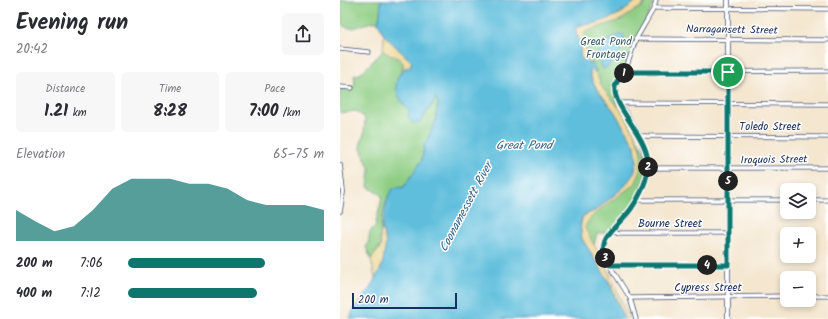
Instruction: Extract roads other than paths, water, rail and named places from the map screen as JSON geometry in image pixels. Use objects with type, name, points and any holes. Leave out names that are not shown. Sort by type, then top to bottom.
[{"type":"main road","points":[[728,0],[728,319]]},
{"type":"street","points":[[636,319],[630,298],[605,258],[603,247],[608,235],[637,200],[648,168],[640,136],[616,96],[615,86],[625,72],[636,39],[654,8],[656,0]]},
{"type":"street","points":[[654,8],[828,9]]},
{"type":"street","name":"Narragansett Street","points":[[636,39],[828,40]]},
{"type":"street","points":[[340,49],[369,52]]},
{"type":"street","points":[[625,72],[828,72]]},
{"type":"street","points":[[340,87],[352,88]]},
{"type":"street","points":[[620,103],[828,104]]},
{"type":"street","name":"Toledo Street","points":[[640,136],[828,137]]},
{"type":"street","points":[[340,164],[343,186],[340,212]]},
{"type":"street","name":"Iroquois Street","points":[[648,168],[828,168]]},
{"type":"street","points":[[637,200],[780,200]]},
{"type":"street","points":[[816,200],[828,200]]},
{"type":"street","name":"Bourne Street","points":[[612,230],[619,233],[728,233]]},
{"type":"street","points":[[610,265],[728,265]]},
{"type":"street","name":"Cypress Street","points":[[630,298],[780,296]]},
{"type":"street","points":[[816,296],[828,296]]},
{"type":"water","name":"Great Pond","points":[[381,0],[637,0],[617,15],[602,21],[586,25],[578,25],[575,31],[581,44],[580,57],[593,65],[596,70],[596,72],[590,69],[590,75],[596,88],[614,111],[635,146],[637,162],[634,173],[624,187],[596,210],[583,216],[580,224],[582,239],[609,282],[624,319],[350,319],[353,310],[370,288],[382,266],[386,243],[382,227],[388,196],[394,188],[404,187],[422,160],[424,146],[435,123],[438,103],[436,98],[420,122],[413,123],[408,118],[409,111],[401,100],[396,87],[399,76],[410,66],[412,62],[384,35],[378,22]]},
{"type":"water","points":[[621,34],[624,35],[624,40],[621,50],[615,60],[603,69],[598,58],[598,46]]},
{"type":"park label","name":"Great Pond Frontage","points":[[606,48]]},
{"type":"water label","name":"Coonamessett River","points":[[466,207]]}]
